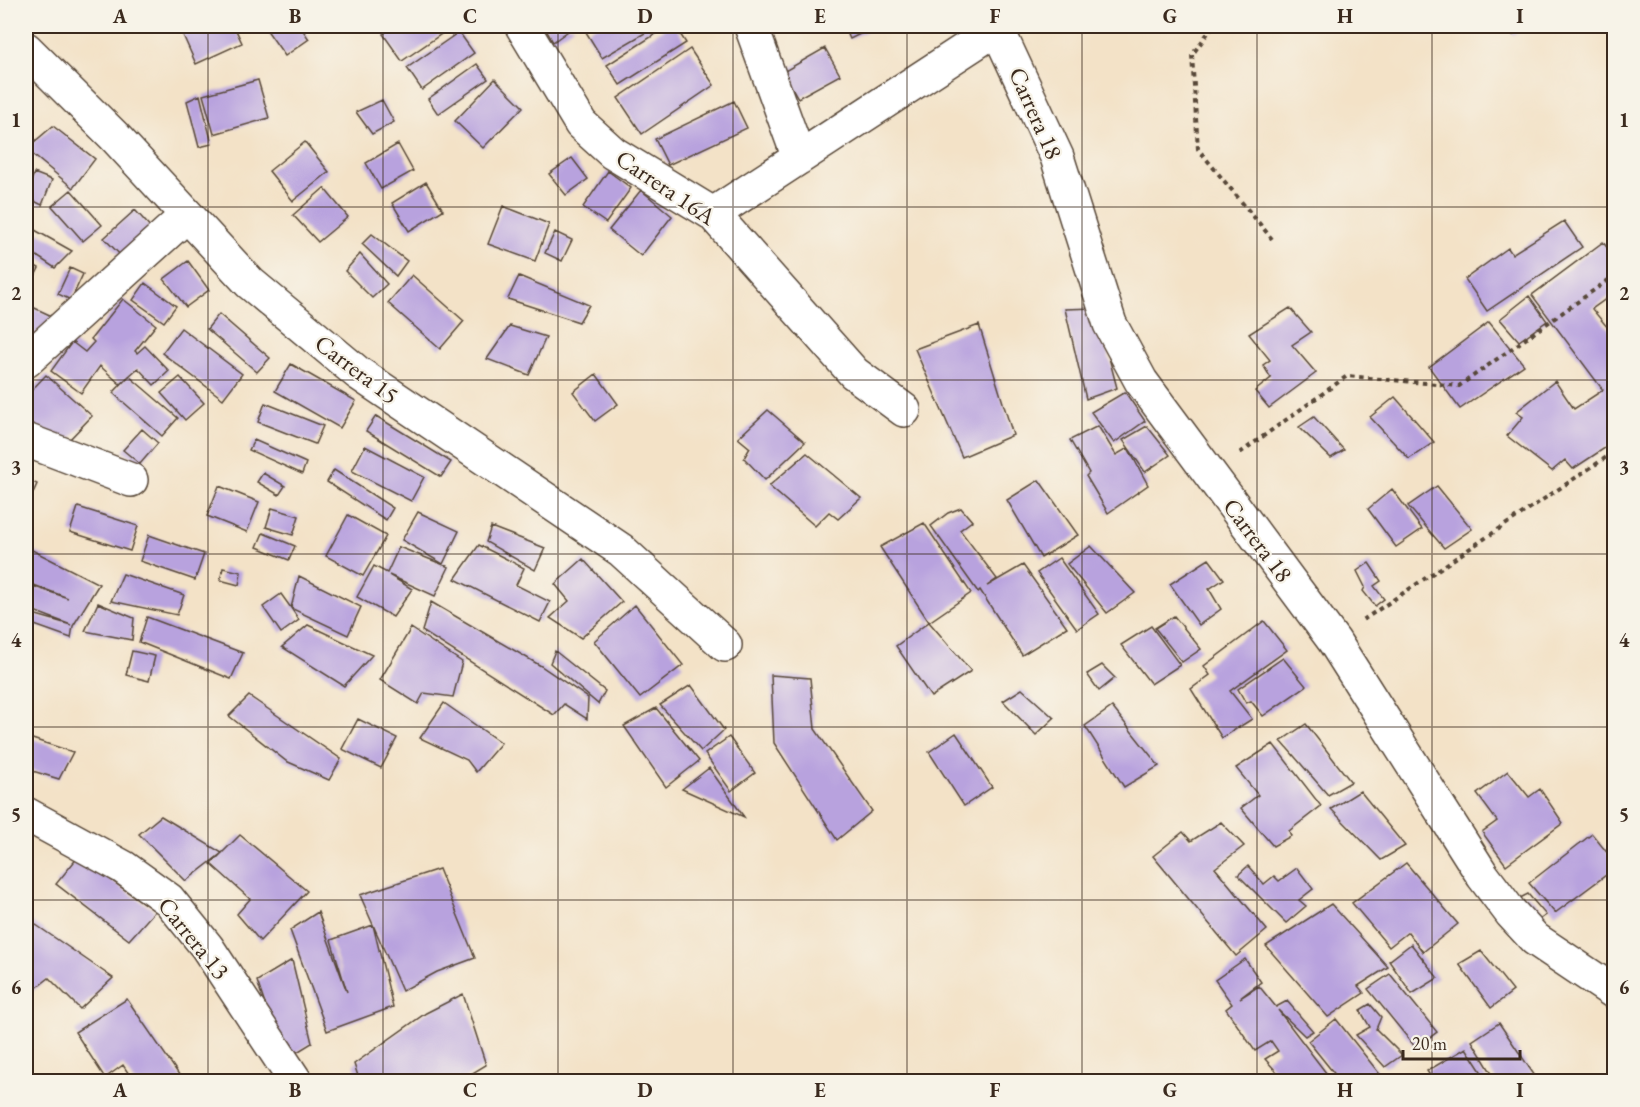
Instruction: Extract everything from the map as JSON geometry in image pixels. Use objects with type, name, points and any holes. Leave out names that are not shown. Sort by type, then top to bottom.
[{"type":"street","name":"Carrera 16A","points":[[522,26],[581,124],[613,153],[713,214],[854,373],[904,410]]},
{"type":"street","points":[[751,26],[799,158]]},
{"type":"street","points":[[713,214],[997,27]]},
{"type":"street","name":"Carrera 18","points":[[997,27],[1057,158],[1118,343],[1141,381],[1334,641],[1483,876],[1511,913],[1535,939],[1614,992]]},
{"type":"street","name":"Carrera 15","points":[[32,66],[114,136],[250,284],[358,374],[621,550],[725,645]]},
{"type":"street","points":[[26,360],[186,216]]},
{"type":"street","points":[[26,440],[131,480]]},
{"type":"street","name":"Carrera 13","points":[[26,814],[123,867],[168,900],[207,947],[296,1082]]},
{"type":"path","points":[[1214,26],[1192,55],[1198,149],[1272,239]]},
{"type":"path","points":[[1209,474],[1347,376],[1459,386],[1614,276]]},
{"type":"path","points":[[1334,641],[1443,565],[1614,452]]},
{"type":"building","points":[[179,26],[234,26],[242,43],[196,64]]},
{"type":"building","points":[[264,26],[300,26],[309,39],[285,56]]},
{"type":"building","points":[[395,26],[444,26],[447,30],[402,61],[383,34]]},
{"type":"building","points":[[544,26],[575,26],[553,42]]},
{"type":"building","points":[[596,26],[657,26],[602,58],[586,32]]},
{"type":"building","points":[[668,26],[675,26],[686,43],[620,85],[607,65]]},
{"type":"building","points":[[844,26],[876,26],[850,39]]},
{"type":"building","points":[[1508,26],[1531,26],[1513,35]]},
{"type":"building","points":[[459,32],[474,53],[422,90],[407,68]]},
{"type":"building","points":[[825,48],[840,75],[798,98],[783,72]]},
{"type":"building","points":[[690,49],[714,85],[642,134],[618,98]]},
{"type":"building","points":[[477,64],[488,79],[438,114],[428,99]]},
{"type":"building","points":[[495,79],[523,107],[483,148],[455,121]]},
{"type":"building","points":[[258,80],[269,118],[214,134],[203,95]]},
{"type":"building","points":[[200,95],[212,144],[199,147],[187,101]]},
{"type":"building","points":[[382,100],[394,122],[372,134],[356,112]]},
{"type":"building","points":[[734,101],[747,128],[668,165],[655,139]]},
{"type":"building","points":[[53,126],[95,159],[73,188],[26,149]]},
{"type":"building","points":[[305,142],[329,172],[293,201],[269,171]]},
{"type":"building","points":[[398,144],[413,171],[381,189],[366,163]]},
{"type":"building","points":[[572,158],[588,179],[566,195],[549,174]]},
{"type":"building","points":[[608,171],[631,188],[606,223],[583,207]]},
{"type":"building","points":[[34,173],[52,180],[42,205],[26,197]]},
{"type":"building","points":[[426,182],[443,210],[409,231],[392,203]]},
{"type":"building","points":[[324,188],[348,217],[318,242],[293,215]]},
{"type":"building","points":[[71,190],[102,225],[83,241],[52,206]]},
{"type":"building","points":[[641,190],[672,216],[641,256],[609,230]]},
{"type":"building","points":[[503,206],[549,224],[535,261],[488,244]]},
{"type":"building","points":[[135,210],[153,230],[123,258],[104,238]]},
{"type":"building","points":[[1564,221],[1582,247],[1487,311],[1465,279],[1508,248],[1512,254]]},
{"type":"building","points":[[26,225],[72,251],[55,268],[26,249]]},
{"type":"building","points":[[555,232],[572,240],[562,261],[545,253]]},
{"type":"building","points":[[372,234],[407,261],[396,276],[362,244]]},
{"type":"building","points":[[1603,242],[1614,257],[1614,293],[1592,309],[1614,335],[1614,442],[1573,469],[1565,460],[1552,471],[1507,436],[1523,417],[1516,412],[1555,381],[1574,409],[1603,390],[1532,295]]},
{"type":"building","points":[[360,254],[387,284],[372,298],[345,271]]},
{"type":"building","points":[[26,261],[39,268],[29,288],[26,286]]},
{"type":"building","points":[[188,261],[209,290],[186,307],[164,279]]},
{"type":"building","points":[[70,268],[83,274],[71,300],[58,294]]},
{"type":"building","points":[[412,275],[464,321],[440,349],[388,303]]},
{"type":"building","points":[[519,276],[589,305],[579,322],[508,299]]},
{"type":"building","points":[[145,283],[176,306],[164,322],[133,300]]},
{"type":"building","points":[[1529,296],[1547,321],[1519,341],[1500,319]]},
{"type":"building","points":[[123,299],[156,325],[135,351],[137,353],[145,346],[169,371],[154,385],[138,368],[120,384],[100,366],[81,393],[51,371],[72,342],[85,352],[94,342],[91,339]]},
{"type":"building","points":[[26,304],[54,317],[26,343]]},
{"type":"building","points":[[1096,308],[1117,388],[1086,399],[1065,309]]},
{"type":"building","points":[[1290,308],[1311,332],[1292,345],[1316,373],[1269,408],[1255,391],[1271,378],[1263,365],[1270,360],[1249,334]]},
{"type":"building","points":[[219,314],[270,358],[257,372],[207,329]]},
{"type":"building","points":[[1489,322],[1524,365],[1460,409],[1429,367]]},
{"type":"building","points":[[979,325],[1013,435],[962,457],[915,349]]},
{"type":"building","points":[[510,326],[546,337],[529,375],[487,359]]},
{"type":"building","points":[[181,328],[242,374],[223,399],[162,353]]},
{"type":"building","points":[[291,364],[356,401],[340,428],[275,391]]},
{"type":"building","points":[[596,374],[618,404],[595,421],[573,392]]},
{"type":"building","points":[[46,375],[92,416],[67,442],[26,421],[26,396]]},
{"type":"building","points":[[129,376],[178,418],[162,436],[113,393]]},
{"type":"building","points":[[180,377],[204,403],[185,420],[161,393]]},
{"type":"building","points":[[1125,392],[1145,421],[1114,443],[1091,412]]},
{"type":"building","points":[[1395,397],[1434,442],[1409,459],[1370,417]]},
{"type":"building","points":[[265,403],[323,426],[315,444],[258,422]]},
{"type":"building","points":[[768,410],[805,442],[765,480],[744,458],[750,448],[738,438]]},
{"type":"building","points":[[376,416],[451,462],[441,477],[366,431]]},
{"type":"building","points":[[1314,417],[1344,450],[1331,458],[1299,427]]},
{"type":"building","points":[[1098,426],[1116,455],[1128,448],[1148,485],[1108,513],[1086,476],[1089,473],[1070,440]]},
{"type":"building","points":[[1147,426],[1170,455],[1145,472],[1123,440]]},
{"type":"building","points":[[142,429],[158,443],[140,464],[123,450]]},
{"type":"building","points":[[254,440],[306,463],[302,474],[249,450]]},
{"type":"building","points":[[365,446],[424,477],[411,501],[352,471]]},
{"type":"building","points":[[807,453],[861,498],[838,519],[829,512],[815,526],[769,486]]},
{"type":"building","points":[[334,470],[393,508],[386,520],[327,482]]},
{"type":"building","points":[[263,473],[285,486],[279,495],[257,482]]},
{"type":"building","points":[[26,479],[37,484],[26,508]]},
{"type":"building","points":[[1039,480],[1078,535],[1041,558],[1007,500]]},
{"type":"building","points":[[219,486],[259,502],[247,532],[207,516]]},
{"type":"building","points":[[1437,486],[1472,529],[1444,548],[1408,506]]},
{"type":"building","points":[[1392,489],[1422,529],[1396,547],[1368,509]]},
{"type":"building","points":[[78,507],[138,526],[130,551],[70,532]]},
{"type":"building","points":[[272,508],[299,516],[293,535],[266,527]]},
{"type":"building","points":[[961,508],[972,521],[960,530],[997,579],[987,586],[1023,565],[1067,627],[1022,655],[980,590],[978,592],[931,526],[948,513]]},
{"type":"building","points":[[418,512],[459,531],[443,564],[402,540]]},
{"type":"building","points":[[348,515],[386,536],[363,576],[326,556]]},
{"type":"building","points":[[924,523],[971,593],[929,622],[880,547]]},
{"type":"building","points":[[491,527],[545,548],[535,570],[486,542]]},
{"type":"building","points":[[263,533],[295,546],[289,560],[257,547]]},
{"type":"building","points":[[149,535],[204,554],[195,580],[140,561]]},
{"type":"building","points":[[479,545],[524,568],[516,585],[550,602],[540,622],[455,579]]},
{"type":"building","points":[[1091,546],[1135,593],[1107,613],[1067,564]]},
{"type":"building","points":[[26,547],[99,584],[73,626],[71,638],[26,622],[26,612],[71,625],[26,608],[26,584],[68,598],[26,582]]},
{"type":"building","points":[[399,547],[449,567],[435,596],[389,575],[412,589],[393,617],[357,597],[374,566],[387,573]]},
{"type":"building","points":[[1059,558],[1099,614],[1077,629],[1037,573]]},
{"type":"building","points":[[583,559],[622,602],[581,638],[550,618],[569,601],[555,584]]},
{"type":"building","points":[[1209,559],[1224,579],[1209,589],[1221,609],[1199,625],[1170,584]]},
{"type":"building","points":[[1369,563],[1381,581],[1374,586],[1384,599],[1375,606],[1363,591],[1365,587],[1357,571]]},
{"type":"building","points":[[223,568],[241,572],[239,585],[220,580]]},
{"type":"building","points":[[123,574],[184,595],[177,615],[111,601]]},
{"type":"building","points":[[299,576],[361,607],[348,635],[291,608]]},
{"type":"building","points":[[281,594],[299,620],[281,633],[263,607]]},
{"type":"building","points":[[431,602],[541,666],[588,698],[587,719],[564,704],[554,715],[422,631]]},
{"type":"building","points":[[98,603],[134,618],[132,640],[85,631]]},
{"type":"building","points":[[635,605],[683,665],[640,698],[594,641]]},
{"type":"building","points":[[1174,616],[1201,649],[1182,662],[1155,628]]},
{"type":"building","points":[[147,617],[243,653],[231,679],[139,642]]},
{"type":"building","points":[[1264,621],[1287,650],[1230,691],[1252,719],[1222,738],[1191,689],[1210,675],[1204,666]]},
{"type":"building","points":[[929,622],[971,671],[931,697],[896,646]]},
{"type":"building","points":[[308,625],[372,655],[344,686],[282,647]]},
{"type":"building","points":[[1151,626],[1180,665],[1151,684],[1121,645]]},
{"type":"building","points":[[411,628],[462,662],[453,697],[424,693],[418,704],[380,680]]},
{"type":"building","points":[[132,651],[155,656],[149,681],[126,675]]},
{"type":"building","points":[[555,651],[605,691],[598,704],[550,663]]},
{"type":"building","points":[[1283,658],[1306,686],[1263,716],[1251,701],[1246,703],[1238,689]]},
{"type":"building","points":[[1102,665],[1115,678],[1099,691],[1087,674]]},
{"type":"building","points":[[771,675],[810,678],[815,729],[872,811],[837,840],[774,743]]},
{"type":"building","points":[[691,685],[724,730],[701,751],[660,705]]},
{"type":"building","points":[[1022,689],[1054,718],[1036,735],[1003,701]]},
{"type":"building","points":[[249,696],[341,759],[329,780],[286,761],[229,716]]},
{"type":"building","points":[[444,703],[501,743],[476,772],[467,760],[420,738]]},
{"type":"building","points":[[1112,707],[1159,766],[1124,787],[1085,726]]},
{"type":"building","points":[[656,708],[699,761],[666,787],[624,726]]},
{"type":"building","points":[[358,719],[397,738],[381,768],[342,749]]},
{"type":"building","points":[[1306,724],[1351,782],[1328,795],[1281,741]]},
{"type":"building","points":[[956,733],[992,787],[964,806],[929,752]]},
{"type":"building","points":[[26,737],[73,752],[59,779],[26,769]]},
{"type":"building","points":[[729,737],[755,773],[731,791],[705,754]]},
{"type":"building","points":[[1273,744],[1321,806],[1289,831],[1291,836],[1273,846],[1241,808],[1258,795],[1236,768]]},
{"type":"building","points":[[709,768],[744,817],[682,789]]},
{"type":"building","points":[[1508,771],[1529,797],[1540,789],[1563,823],[1506,865],[1482,832],[1497,821],[1477,794]]},
{"type":"building","points":[[1360,791],[1405,846],[1381,860],[1331,809]]},
{"type":"building","points":[[161,816],[222,853],[186,881],[139,834]]},
{"type":"building","points":[[1221,822],[1244,846],[1215,868],[1267,930],[1236,956],[1153,856],[1183,832],[1191,841]]},
{"type":"building","points":[[1592,834],[1614,861],[1614,869],[1555,913],[1529,883]]},
{"type":"building","points":[[240,835],[307,891],[260,941],[237,914],[250,899],[211,864]]},
{"type":"building","points":[[78,857],[155,911],[129,940],[56,884]]},
{"type":"building","points":[[1406,863],[1458,924],[1423,952],[1408,932],[1389,947],[1352,903]]},
{"type":"building","points":[[1248,866],[1264,884],[1274,876],[1279,881],[1297,868],[1313,889],[1299,900],[1306,906],[1286,923],[1238,875]]},
{"type":"building","points":[[439,869],[475,958],[437,972],[402,991],[360,895]]},
{"type":"building","points":[[1528,894],[1546,915],[1531,926],[1512,902]]},
{"type":"building","points":[[1331,904],[1388,967],[1358,986],[1364,993],[1328,1017],[1266,946]]},
{"type":"building","points":[[318,912],[347,992],[331,940],[373,925],[393,1007],[327,1031],[290,930]]},
{"type":"building","points":[[26,918],[113,978],[80,1009],[49,978],[26,996]]},
{"type":"building","points":[[1411,944],[1438,978],[1412,994],[1389,961]]},
{"type":"building","points":[[1481,951],[1513,991],[1491,1008],[1459,964]]},
{"type":"building","points":[[1245,959],[1261,982],[1240,998],[1259,986],[1276,1007],[1287,1001],[1313,1031],[1305,1036],[1278,1010],[1333,1082],[1286,1082],[1265,1059],[1278,1051],[1271,1041],[1255,1051],[1226,1009],[1232,1004],[1215,980]]},
{"type":"building","points":[[292,960],[312,1043],[284,1060],[257,981]]},
{"type":"building","points":[[1390,974],[1437,1032],[1416,1048],[1368,989]]},
{"type":"building","points":[[463,994],[486,1065],[458,1082],[360,1082],[354,1064],[426,1013]]},
{"type":"building","points":[[127,999],[184,1082],[134,1082],[123,1065],[105,1078],[75,1032]]},
{"type":"building","points":[[1370,1004],[1381,1017],[1376,1029],[1402,1055],[1385,1067],[1356,1035],[1370,1027],[1360,1010]]},
{"type":"building","points":[[1336,1019],[1386,1082],[1341,1082],[1308,1041]]},
{"type":"building","points":[[1499,1023],[1539,1082],[1497,1082],[1472,1041]]},
{"type":"building","points":[[1466,1048],[1488,1082],[1434,1082],[1427,1071]]}]
